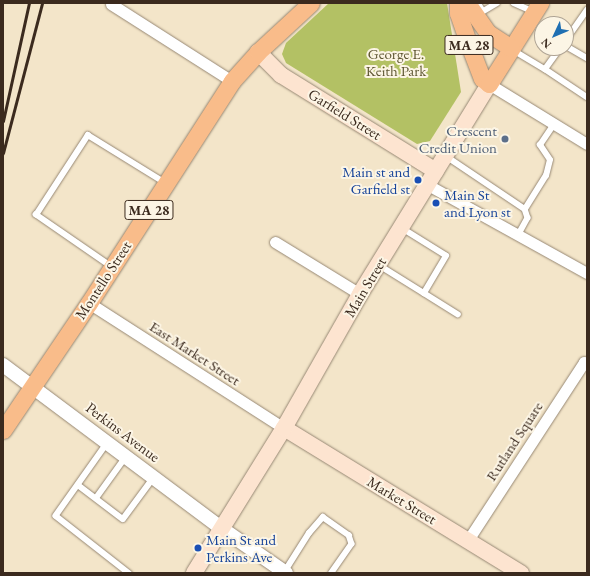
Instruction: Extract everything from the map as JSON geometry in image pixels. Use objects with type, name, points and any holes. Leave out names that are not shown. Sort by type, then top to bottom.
[{"type":"main road","name":"Montello Street","points":[[3,430],[90,303],[232,81],[258,52],[311,3]]},
{"type":"main road","name":"MA 28","points":[[458,3],[465,36],[482,78],[489,84]]},
{"type":"main road","name":"Main Street","points":[[194,573],[284,428],[360,294],[511,48],[529,6]]},
{"type":"main road","name":"MA 28","points":[[476,8],[488,33],[511,48]]},
{"type":"main road","name":"Garfield Street","points":[[258,52],[281,75],[432,178]]},
{"type":"main road","name":"Market Street","points":[[284,428],[520,573]]},
{"type":"street","points":[[111,4],[232,81]]},
{"type":"street","points":[[489,84],[587,144]]},
{"type":"street","points":[[432,178],[518,236],[587,273]]},
{"type":"street","points":[[275,242],[360,294]]},
{"type":"street","name":"East Market Street","points":[[90,303],[284,428]]},
{"type":"street","name":"Rutland Square","points":[[468,540],[586,361]]},
{"type":"street","name":"Perkins Avenue","points":[[3,365],[127,456],[221,528],[285,573]]},
{"type":"lane","points":[[476,8],[497,3]]},
{"type":"lane","points":[[514,3],[529,6]]},
{"type":"lane","points":[[574,29],[587,10]]},
{"type":"lane","points":[[511,48],[587,97]]},
{"type":"lane","points":[[574,51],[587,58]]},
{"type":"lane","points":[[545,69],[554,56]]},
{"type":"lane","points":[[525,209],[542,185],[548,168],[550,160],[540,145],[554,124]]},
{"type":"lane","points":[[112,268],[36,215],[88,135],[166,183]]},
{"type":"lane","points":[[446,156],[525,209],[528,218],[518,236]]},
{"type":"lane","points":[[401,228],[446,256],[424,293]]},
{"type":"lane","points":[[378,265],[458,314]]},
{"type":"lane","points":[[108,442],[56,516],[129,573]]},
{"type":"lane","points":[[96,498],[127,456]]},
{"type":"lane","points":[[78,484],[123,519],[154,477]]},
{"type":"lane","points":[[285,573],[309,533],[323,517],[349,535],[352,544],[332,573]]},
{"type":"green space","name":"George E. Keith Park","points":[[329,3],[447,3],[461,92],[430,141],[417,144],[286,63],[282,54],[286,43]]},
{"type":"railway","points":[[3,121],[29,3]]},
{"type":"railway","points":[[3,153],[42,3]]},
{"type":"place","name":"Crescent Credit Union","points":[[505,139]]},
{"type":"place","name":"Main st and Garfield st","points":[[418,180]]},
{"type":"place","name":"Main St and Lyon st","points":[[436,203]]},
{"type":"place","name":"Main St and Perkins Ave","points":[[198,548]]}]
